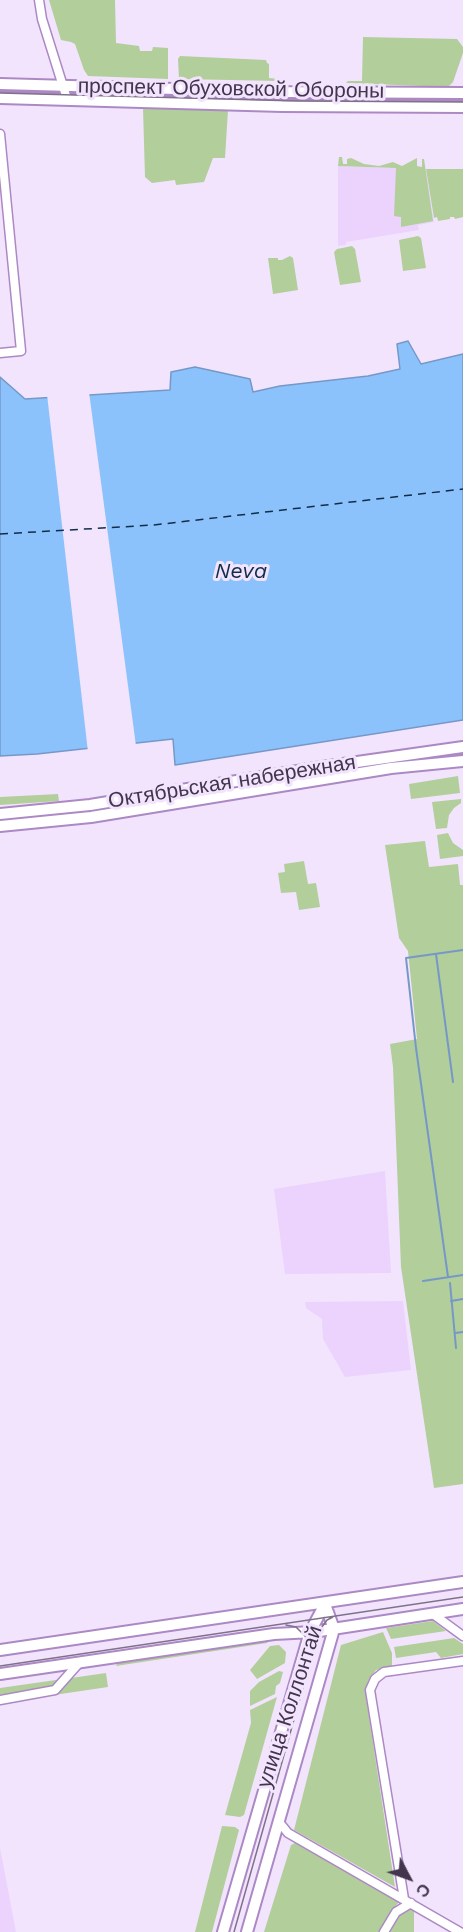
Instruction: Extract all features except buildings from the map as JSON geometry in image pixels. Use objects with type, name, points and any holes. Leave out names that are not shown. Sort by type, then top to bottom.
[{"type":"main road","name":"проспект Обуховской Обороны","points":[[0,84],[282,92],[463,93]]},
{"type":"main road","name":"проспект Обуховской Обороны","points":[[0,98],[282,106],[463,107]]},
{"type":"main road","name":"Октябрьская набережная","points":[[0,814],[90,805],[314,768],[463,747]]},
{"type":"main road","name":"Октябрьская набережная","points":[[0,826],[92,817],[391,768],[463,761]]},
{"type":"main road","points":[[0,1650],[463,1582]]},
{"type":"main road","name":"улица Коллонтай","points":[[248,1932],[334,1629],[325,1604]]},
{"type":"main road","name":"улица Коллонтай","points":[[223,1932],[310,1632],[325,1604]]},
{"type":"main road","points":[[0,1674],[274,1634],[334,1629],[463,1609]]},
{"type":"street","points":[[39,0],[42,19],[67,99]]},
{"type":"street","points":[[0,134],[21,351],[0,353]]},
{"type":"street","points":[[433,1614],[463,1636]]},
{"type":"street","points":[[407,1901],[370,1690],[379,1674],[463,1661]]},
{"type":"street","points":[[0,1700],[55,1690],[79,1663]]},
{"type":"street","points":[[279,1822],[288,1833],[460,1932]]},
{"type":"street","points":[[384,1932],[396,1912],[407,1901]]},
{"type":"shaded area","points":[[338,166],[426,169],[434,222],[418,225],[419,230],[346,242],[346,245],[338,246]]},
{"type":"shaded area","points":[[385,1171],[391,1273],[285,1274],[274,1189]]},
{"type":"shaded area","points":[[403,1301],[411,1370],[345,1377],[323,1339],[322,1319],[306,1308],[305,1302]]},
{"type":"shaded area","points":[[0,1848],[16,1932],[0,1932]]},
{"type":"green space","points":[[49,0],[115,0],[116,43],[139,46],[140,51],[152,51],[153,47],[168,48],[168,79],[88,76],[75,44],[61,40]]},
{"type":"green space","points":[[363,37],[457,39],[463,47],[463,53],[453,82],[448,87],[346,83],[362,81]]},
{"type":"green space","points":[[180,56],[266,60],[269,64],[269,78],[279,79],[279,81],[179,79],[178,59]]},
{"type":"green space","points":[[143,108],[228,110],[225,158],[213,158],[204,182],[176,185],[175,180],[152,183],[145,177]]},
{"type":"green space","points":[[339,157],[342,157],[343,164],[347,164],[347,159],[351,158],[364,164],[379,166],[393,162],[402,166],[417,158],[417,166],[422,167],[422,159],[424,159],[433,221],[401,227],[401,217],[394,216],[396,168],[338,166]]},
{"type":"green space","points":[[426,169],[463,169],[463,217],[455,219],[450,217],[450,219],[438,221],[437,217],[434,218]]},
{"type":"green space","points":[[418,236],[421,238],[426,268],[403,271],[399,240]]},
{"type":"green space","points":[[352,246],[355,249],[361,282],[340,285],[334,252],[337,249]]},
{"type":"green space","points":[[290,256],[293,258],[298,290],[273,294],[268,258],[282,260]]},
{"type":"green space","points":[[458,776],[460,793],[411,799],[409,784]]},
{"type":"green space","points":[[58,794],[59,801],[0,805],[0,797]]},
{"type":"green space","points":[[461,799],[461,803],[449,815],[447,828],[436,829],[432,802]]},
{"type":"green space","points":[[448,833],[453,843],[463,850],[463,856],[440,859],[437,835]]},
{"type":"green space","points":[[425,841],[429,867],[458,864],[460,885],[463,885],[463,1484],[434,1488],[401,1267],[393,1067],[390,1044],[417,1039],[408,951],[399,938],[385,845]]},
{"type":"green space","points":[[304,861],[308,884],[316,883],[320,907],[299,910],[296,892],[281,893],[278,873],[285,872],[284,864]]},
{"type":"green space","points":[[433,1621],[446,1631],[391,1639],[386,1628]]},
{"type":"green space","points":[[383,1632],[392,1653],[392,1667],[376,1670],[368,1681],[366,1697],[395,1887],[294,1830],[341,1645]]},
{"type":"green space","points":[[454,1638],[463,1644],[463,1654],[441,1658],[436,1652],[396,1658],[394,1647]]},
{"type":"green space","points":[[270,1639],[267,1643],[116,1666],[118,1662]]},
{"type":"green space","points":[[279,1645],[286,1652],[285,1663],[257,1679],[250,1670],[270,1646]]},
{"type":"green space","points":[[279,1671],[283,1672],[275,1694],[250,1706],[250,1691],[259,1682]]},
{"type":"green space","points":[[106,1673],[108,1687],[0,1703],[58,1692],[71,1678]]},
{"type":"green space","points":[[63,1679],[58,1685],[0,1696],[0,1688]]},
{"type":"green space","points":[[277,1697],[244,1815],[240,1817],[225,1815],[251,1723],[250,1710]]},
{"type":"green space","points":[[222,1826],[235,1827],[239,1830],[212,1932],[195,1932]]},
{"type":"green space","points":[[297,1842],[399,1902],[389,1914],[380,1932],[264,1932],[291,1845]]},
{"type":"green space","points":[[408,1908],[414,1910],[414,1932],[390,1932],[401,1913]]},
{"type":"water","name":"Neva","points":[[408,341],[421,364],[463,354],[463,720],[175,765],[173,739],[0,756],[0,377],[25,399],[170,390],[171,372],[195,367],[250,379],[253,392],[280,386],[368,376],[400,369],[397,344]]},
{"type":"pier","points":[[89,392],[136,746],[88,752],[47,394]]},
{"type":"waterway","points":[[448,1277],[416,1048],[406,958],[463,950]]},
{"type":"waterway","points":[[436,954],[453,1082]]},
{"type":"waterway","points":[[423,1281],[463,1275]]},
{"type":"waterway","points":[[450,1283],[456,1348]]},
{"type":"waterway","points":[[451,1301],[463,1299]]},
{"type":"waterway","points":[[455,1333],[463,1332]]},
{"type":"ferry route","points":[[0,534],[154,525],[463,489]]},
{"type":"tram line","points":[[0,93],[298,101],[463,102]]},
{"type":"tram line","points":[[0,1666],[463,1597]]},
{"type":"tram line","points":[[234,1932],[319,1631],[327,1620],[333,1617]]},
{"type":"tram line","points":[[286,1625],[296,1627],[305,1636],[311,1646],[311,1653]]}]
